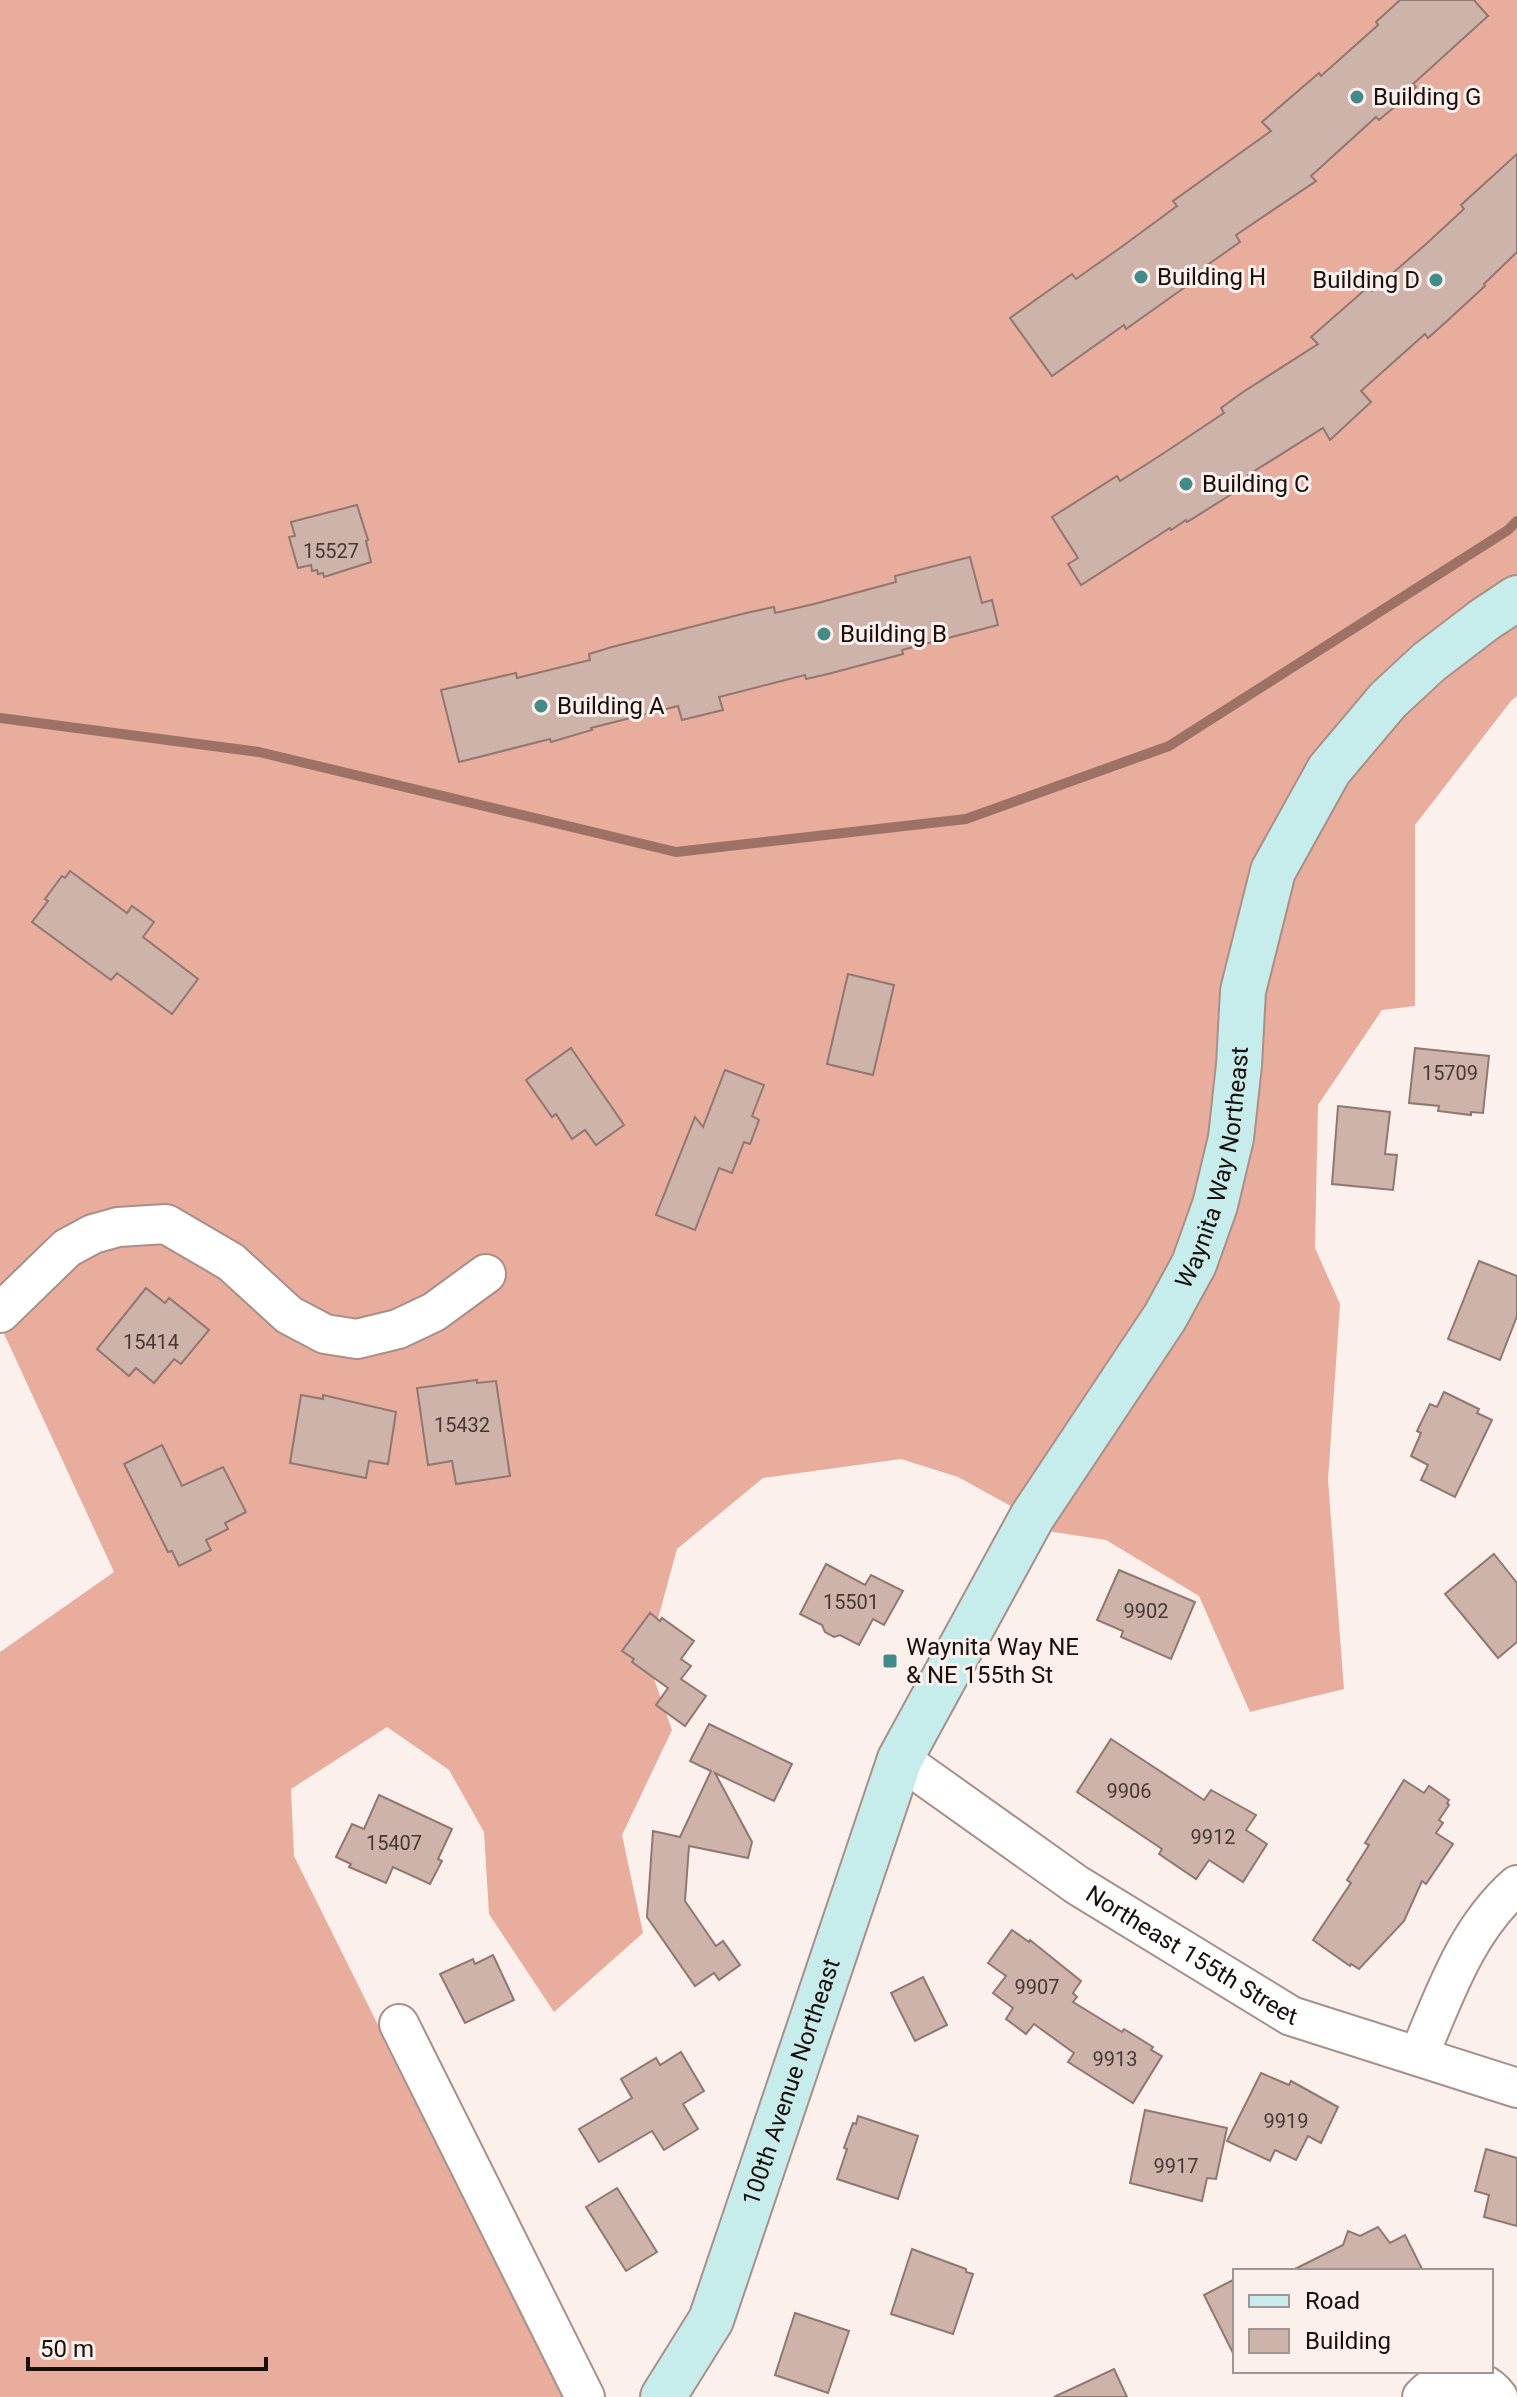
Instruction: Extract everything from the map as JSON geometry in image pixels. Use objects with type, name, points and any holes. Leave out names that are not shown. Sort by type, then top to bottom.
[{"type":"main road","name":"Waynita Way Northeast","points":[[900,1759],[1032,1517],[1165,1317],[1194,1264],[1215,1205],[1231,1138],[1243,991],[1273,871],[1329,770],[1388,700],[1429,662],[1517,598]]},
{"type":"main road","name":"100th Avenue Northeast","points":[[663,2397],[711,2320],[900,1759]]},
{"type":"street","points":[[0,1313],[67,1248],[93,1234],[118,1227],[166,1224],[231,1262],[289,1315],[325,1334],[357,1339],[398,1329],[434,1312],[486,1274]]},
{"type":"street","name":"Northeast 155th Street","points":[[900,1759],[1077,1885],[1291,2016],[1517,2088]]},
{"type":"street","points":[[1419,2055],[1463,1953],[1501,1899],[1517,1885]]},
{"type":"street","points":[[399,2024],[585,2397]]},
{"type":"street","points":[[1422,2397],[1436,2384],[1451,2378],[1467,2378],[1482,2383],[1498,2397]]},
{"type":"shaded area","points":[[0,0],[1517,0],[1517,696],[1415,825],[1415,1006],[1382,1010],[1318,1105],[1315,1248],[1340,1304],[1328,1480],[1344,1689],[1250,1712],[1199,1596],[1106,1540],[1027,1528],[1031,1517],[958,1477],[901,1459],[763,1478],[677,1549],[647,1659],[672,1730],[622,1835],[643,1933],[554,2012],[489,1914],[484,1832],[449,1770],[387,1727],[291,1789],[294,1856],[563,2397],[0,2397],[0,1652],[114,1572],[0,1325]]},
{"type":"building","points":[[1400,0],[1474,0],[1488,16],[1413,84],[1416,87],[1398,104],[1379,120],[1376,117],[1311,176],[1316,181],[1236,235],[1240,242],[1206,266],[1207,269],[1188,285],[1052,376],[1010,318],[1072,274],[1076,279],[1120,248],[1177,206],[1173,201],[1271,131],[1262,122],[1319,73],[1321,76],[1378,25],[1376,22]]},
{"type":"building","points":[[1517,154],[1517,252],[1428,338],[1425,334],[1361,391],[1371,402],[1330,440],[1323,428],[1248,475],[1248,481],[1232,494],[1187,522],[1170,528],[1081,585],[1068,564],[1078,558],[1052,517],[1117,476],[1120,481],[1164,453],[1224,413],[1221,408],[1243,392],[1318,344],[1311,337],[1368,287],[1372,291],[1425,245],[1464,209],[1461,205]]},
{"type":"building","points":[[357,505],[371,562],[324,577],[317,570],[312,571],[311,565],[298,568],[289,537],[295,536],[291,522]]},
{"type":"building","points":[[970,557],[982,603],[992,600],[998,625],[902,650],[903,654],[828,674],[806,679],[805,675],[719,697],[723,710],[682,720],[678,706],[591,728],[551,742],[550,739],[459,762],[441,690],[516,673],[517,678],[590,660],[589,654],[612,647],[746,613],[774,607],[775,613],[814,604],[896,582],[895,576]]},
{"type":"building","points":[[70,871],[127,913],[132,906],[154,922],[143,937],[198,979],[172,1014],[117,973],[111,980],[32,922],[62,876],[65,878]]},
{"type":"building","points":[[848,974],[894,985],[873,1075],[827,1064]]},
{"type":"building","points":[[571,1048],[624,1125],[596,1145],[585,1130],[572,1139],[556,1114],[552,1117],[526,1080]]},
{"type":"building","points":[[1415,1048],[1489,1056],[1483,1113],[1471,1112],[1471,1115],[1438,1111],[1439,1106],[1409,1103]]},
{"type":"building","points":[[725,1070],[764,1085],[752,1116],[759,1120],[750,1144],[744,1142],[732,1173],[719,1168],[695,1230],[656,1215],[695,1117],[703,1127]]},
{"type":"building","points":[[1338,1106],[1390,1112],[1385,1154],[1397,1155],[1393,1190],[1332,1184]]},
{"type":"building","points":[[1479,1261],[1517,1276],[1517,1316],[1500,1360],[1448,1339]]},
{"type":"building","points":[[146,1288],[165,1303],[169,1298],[209,1330],[181,1364],[174,1359],[154,1383],[136,1368],[129,1376],[97,1349]]},
{"type":"building","points":[[477,1380],[477,1383],[496,1381],[510,1476],[456,1484],[452,1461],[428,1465],[417,1388]]},
{"type":"building","points":[[1444,1392],[1479,1409],[1477,1413],[1492,1420],[1455,1497],[1421,1480],[1428,1465],[1411,1456],[1421,1433],[1417,1431],[1430,1404],[1437,1407]]},
{"type":"building","points":[[301,1395],[323,1399],[323,1395],[396,1412],[388,1464],[369,1461],[366,1478],[290,1463]]},
{"type":"building","points":[[162,1445],[182,1486],[223,1467],[246,1512],[225,1523],[228,1529],[206,1540],[211,1550],[179,1566],[172,1551],[168,1552],[124,1464]]},
{"type":"building","points":[[1494,1554],[1517,1583],[1517,1642],[1498,1658],[1445,1594]]},
{"type":"building","points":[[826,1564],[865,1585],[871,1575],[903,1591],[884,1625],[873,1619],[859,1645],[840,1635],[834,1637],[825,1632],[822,1625],[800,1614]]},
{"type":"building","points":[[1119,1570],[1195,1602],[1171,1659],[1121,1637],[1123,1631],[1097,1620]]},
{"type":"building","points":[[650,1613],[694,1641],[681,1659],[691,1666],[681,1679],[706,1696],[685,1726],[656,1705],[668,1688],[622,1651]]},
{"type":"building","points":[[709,1724],[792,1764],[774,1801],[715,1773],[752,1842],[748,1858],[689,1846],[685,1901],[716,1946],[723,1941],[740,1965],[719,1980],[714,1973],[695,1986],[647,1917],[653,1831],[680,1837],[711,1771],[690,1761]]},
{"type":"building","points":[[1111,1739],[1204,1800],[1211,1790],[1256,1815],[1246,1830],[1267,1844],[1243,1882],[1209,1860],[1196,1879],[1159,1854],[1162,1849],[1077,1792]]},
{"type":"building","points":[[1404,1780],[1424,1793],[1429,1786],[1449,1800],[1439,1820],[1443,1823],[1436,1833],[1453,1844],[1426,1884],[1422,1881],[1404,1921],[1359,1969],[1313,1940],[1351,1883],[1347,1880],[1369,1845],[1365,1843]]},
{"type":"building","points":[[379,1795],[452,1829],[438,1859],[442,1861],[430,1884],[393,1867],[386,1883],[349,1867],[351,1864],[336,1857],[352,1824],[364,1829]]},
{"type":"building","points":[[1012,1930],[1030,1940],[1081,1981],[1073,1993],[1077,1997],[1073,2002],[1122,2032],[1124,2029],[1162,2056],[1133,2103],[1068,2062],[1074,2053],[1034,2024],[1026,2034],[1006,2019],[1013,2008],[993,1993],[1006,1976],[988,1963]]},
{"type":"building","points":[[493,1955],[514,2000],[465,2023],[440,1974],[473,1959],[475,1964]]},
{"type":"building","points":[[923,1977],[947,2025],[915,2041],[891,1993]]},
{"type":"building","points":[[681,2052],[704,2091],[683,2104],[698,2129],[664,2150],[652,2131],[599,2162],[579,2129],[632,2098],[621,2079],[656,2058],[660,2065]]},
{"type":"building","points":[[1261,2073],[1289,2085],[1291,2081],[1338,2107],[1321,2143],[1308,2136],[1296,2160],[1275,2150],[1270,2161],[1227,2141]]},
{"type":"building","points":[[1145,2110],[1227,2128],[1216,2179],[1207,2178],[1202,2201],[1130,2183]]},
{"type":"building","points":[[858,2116],[918,2136],[898,2199],[837,2179],[847,2149],[844,2148]]},
{"type":"building","points":[[1486,2149],[1517,2158],[1517,2226],[1484,2217],[1489,2195],[1475,2191]]},
{"type":"building","points":[[617,2188],[657,2252],[626,2271],[586,2207]]},
{"type":"building","points":[[1378,2227],[1390,2243],[1405,2235],[1422,2269],[1295,2269],[1343,2245],[1348,2231],[1360,2236]]},
{"type":"building","points":[[912,2249],[973,2274],[953,2334],[891,2314]]},
{"type":"building","points":[[1233,2280],[1233,2353],[1204,2295]]},
{"type":"building","points":[[795,2313],[849,2331],[828,2393],[775,2375]]},
{"type":"building","points":[[1114,2369],[1127,2397],[1054,2397]]},
{"type":"waterway","points":[[0,718],[259,752],[676,852],[966,819],[1169,746],[1508,530],[1517,521]]},
{"type":"place","name":"Building G","points":[[1357,97]]},
{"type":"place","name":"Building H","points":[[1141,277]]},
{"type":"place","name":"Building D","points":[[1436,280]]},
{"type":"place","name":"Building C","points":[[1186,484]]},
{"type":"place","name":"Building B","points":[[824,634]]},
{"type":"place","name":"Building A","points":[[541,706]]},
{"type":"place","name":"Waynita Way NE & NE 155th St","points":[[890,1661]]}]
